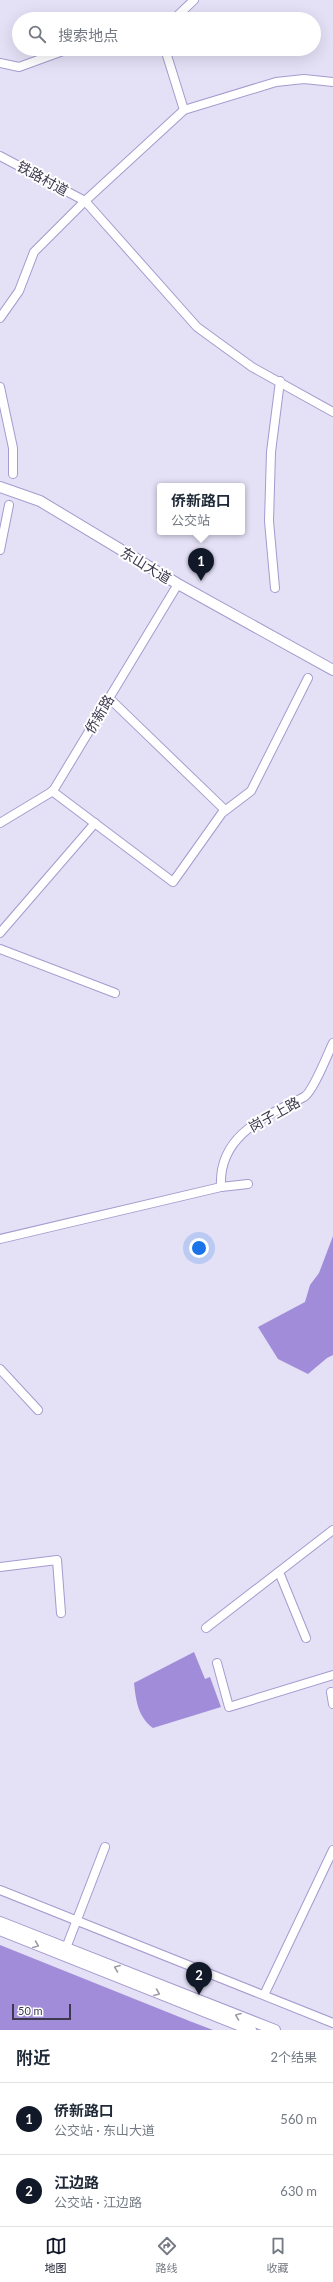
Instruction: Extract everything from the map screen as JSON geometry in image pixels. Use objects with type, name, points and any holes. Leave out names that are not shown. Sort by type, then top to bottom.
[{"type":"main road","name":"东山大道","points":[[0,486],[40,501],[178,584],[333,670]]},
{"type":"main road","points":[[0,1922],[275,2030]]},
{"type":"main road","points":[[0,1930],[251,2030]]},
{"type":"street","points":[[181,12],[194,0]]},
{"type":"street","points":[[0,63],[19,67],[49,56]]},
{"type":"street","points":[[167,56],[184,110]]},
{"type":"street","points":[[0,318],[19,291],[34,252],[85,201],[184,110],[276,82],[304,79],[333,82]]},
{"type":"street","name":"铁路村道","points":[[0,156],[85,201]]},
{"type":"street","points":[[85,201],[197,327],[252,367],[280,381],[333,412]]},
{"type":"street","points":[[275,588],[269,521],[271,452],[280,381]]},
{"type":"street","points":[[0,387],[13,448],[13,474]]},
{"type":"street","points":[[0,550],[9,505]]},
{"type":"street","name":"侨新路","points":[[0,823],[52,792],[178,584]]},
{"type":"street","points":[[52,792],[173,882],[225,810],[251,791],[308,678]]},
{"type":"street","points":[[109,698],[225,810]]},
{"type":"street","points":[[0,933],[94,823]]},
{"type":"street","points":[[0,949],[115,993]]},
{"type":"street","name":"岗子上路","points":[[221,1187],[220,1176],[229,1152],[244,1130],[276,1110],[305,1097],[318,1076],[333,1043]]},
{"type":"street","points":[[0,1238],[221,1187],[248,1184]]},
{"type":"street","points":[[0,1369],[38,1410]]},
{"type":"street","points":[[206,1628],[333,1530]]},
{"type":"street","points":[[0,1567],[57,1560],[61,1613]]},
{"type":"street","points":[[279,1572],[306,1638]]},
{"type":"street","points":[[217,1663],[229,1706],[333,1675]]},
{"type":"street","points":[[331,1692],[333,1704]]},
{"type":"street","points":[[66,1948],[105,1847]]},
{"type":"street","points":[[264,1996],[333,1850]]},
{"type":"street","points":[[0,1890],[333,2023]]},
{"type":"shaded area","points":[[333,1236],[333,1355],[327,1358],[308,1374],[278,1359],[258,1327],[305,1302],[310,1285],[319,1273]]},
{"type":"shaded area","points":[[194,1652],[205,1679],[210,1677],[221,1707],[153,1728],[141,1714],[137,1702],[134,1683]]},
{"type":"shaded area","points":[[0,1945],[192,2022],[213,2030],[0,2030]]},
{"type":"place","name":"侨新路口","points":[[201,581]]},
{"type":"place","name":"江边路","points":[[199,1995]]}]
